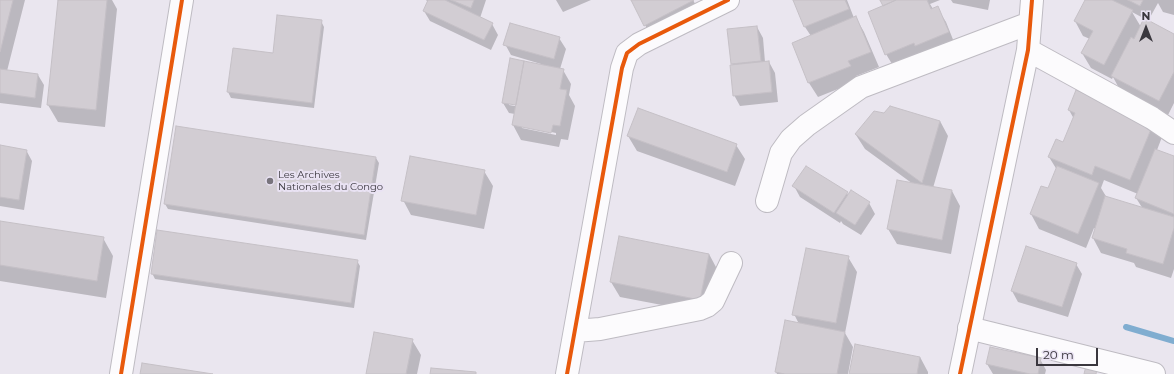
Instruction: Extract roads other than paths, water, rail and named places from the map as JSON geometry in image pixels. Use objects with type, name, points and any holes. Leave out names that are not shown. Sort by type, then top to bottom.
[{"type":"street","points":[[120,374],[182,0]]},
{"type":"street","points":[[567,374],[622,68],[627,53],[639,44],[727,0]]},
{"type":"street","points":[[960,374],[1028,50],[1032,0]]},
{"type":"street","points":[[766,201],[781,153],[791,139],[807,125],[861,87],[1030,22]]},
{"type":"street","points":[[1028,50],[1152,118],[1174,133]]},
{"type":"street","points":[[575,331],[600,329],[700,309],[707,306],[713,301],[731,262]]},
{"type":"street","points":[[969,328],[1154,374]]},
{"type":"waterway","points":[[1126,327],[1174,341]]},
{"type":"place","name":"Les Archives Nationales du Congo","points":[[270,181]]}]
